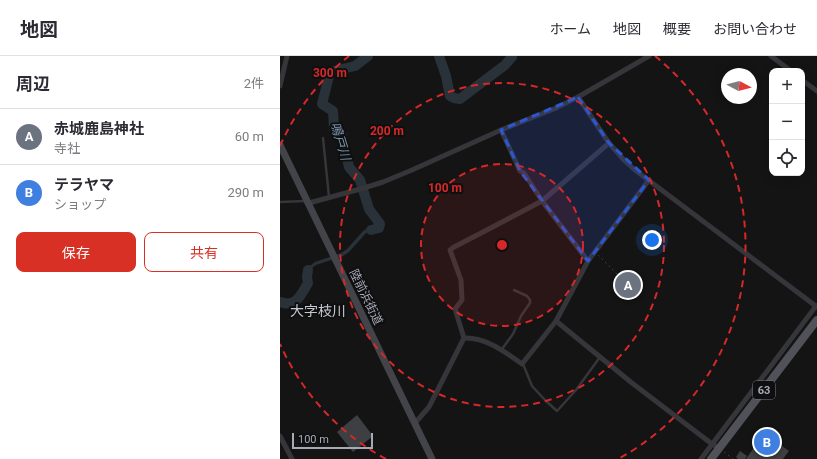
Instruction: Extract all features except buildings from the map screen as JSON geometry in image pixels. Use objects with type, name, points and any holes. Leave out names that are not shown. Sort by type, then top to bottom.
[{"type":"main road","name":"陸前浜街道","points":[[280,145],[431,459]]},
{"type":"main road","name":"63","points":[[711,459],[716,446],[817,320]]},
{"type":"street","points":[[280,86],[287,56]]},
{"type":"street","points":[[308,202],[362,189],[412,170],[501,130],[578,98],[649,56]]},
{"type":"street","points":[[771,56],[787,68]]},
{"type":"street","points":[[805,82],[817,91]]},
{"type":"street","points":[[578,98],[608,143],[635,170],[816,306],[716,446],[701,459]]},
{"type":"street","points":[[501,130],[520,170],[524,173],[542,201],[588,261]]},
{"type":"street","points":[[415,423],[429,407],[464,338],[455,309],[462,300],[460,280],[450,250],[542,201],[608,143]]},
{"type":"street","points":[[464,338],[472,337],[482,340],[502,350],[522,364],[556,320],[588,261],[649,180]]},
{"type":"street","points":[[556,320],[632,383],[716,446]]},
{"type":"street","points":[[280,436],[292,459]]},
{"type":"lane","points":[[323,138],[329,198]]},
{"type":"lane","points":[[280,202],[308,202]]},
{"type":"lane","points":[[502,350],[513,334],[521,316],[530,303],[527,296],[514,290]]},
{"type":"lane","points":[[522,364],[532,386],[557,411],[576,390],[600,357]]},
{"type":"path","points":[[595,252],[623,280]]},
{"type":"path","points":[[716,446],[733,459]]},
{"type":"highlighted area","points":[[578,97],[609,143],[649,180],[588,261],[520,171],[501,130]]},
{"type":"shaded area","points":[[382,224],[380,229],[366,233],[349,252],[343,256],[316,265],[309,270],[308,277],[310,283],[307,283],[305,277],[307,268],[315,262],[341,253],[347,249],[364,230],[377,227]]},
{"type":"waterway","name":"鳴戸川","points":[[368,56],[355,66],[330,72],[322,104],[333,111],[334,128],[341,133],[349,167],[360,180],[369,209],[380,224],[379,228],[371,230]]},
{"type":"waterway","name":"鳴戸川","points":[[439,56],[446,76],[450,96],[460,99],[505,65],[512,57]]},
{"type":"waterway","name":"鳴戸川","points":[[280,302],[290,303],[297,299],[308,283],[308,270]]},
{"type":"place","name":"赤城鹿島神社","points":[[628,285]]},
{"type":"place","name":"テラヤマ","points":[[767,442]]},
{"type":"district","name":"大字枝川","points":[[318,311]]}]
